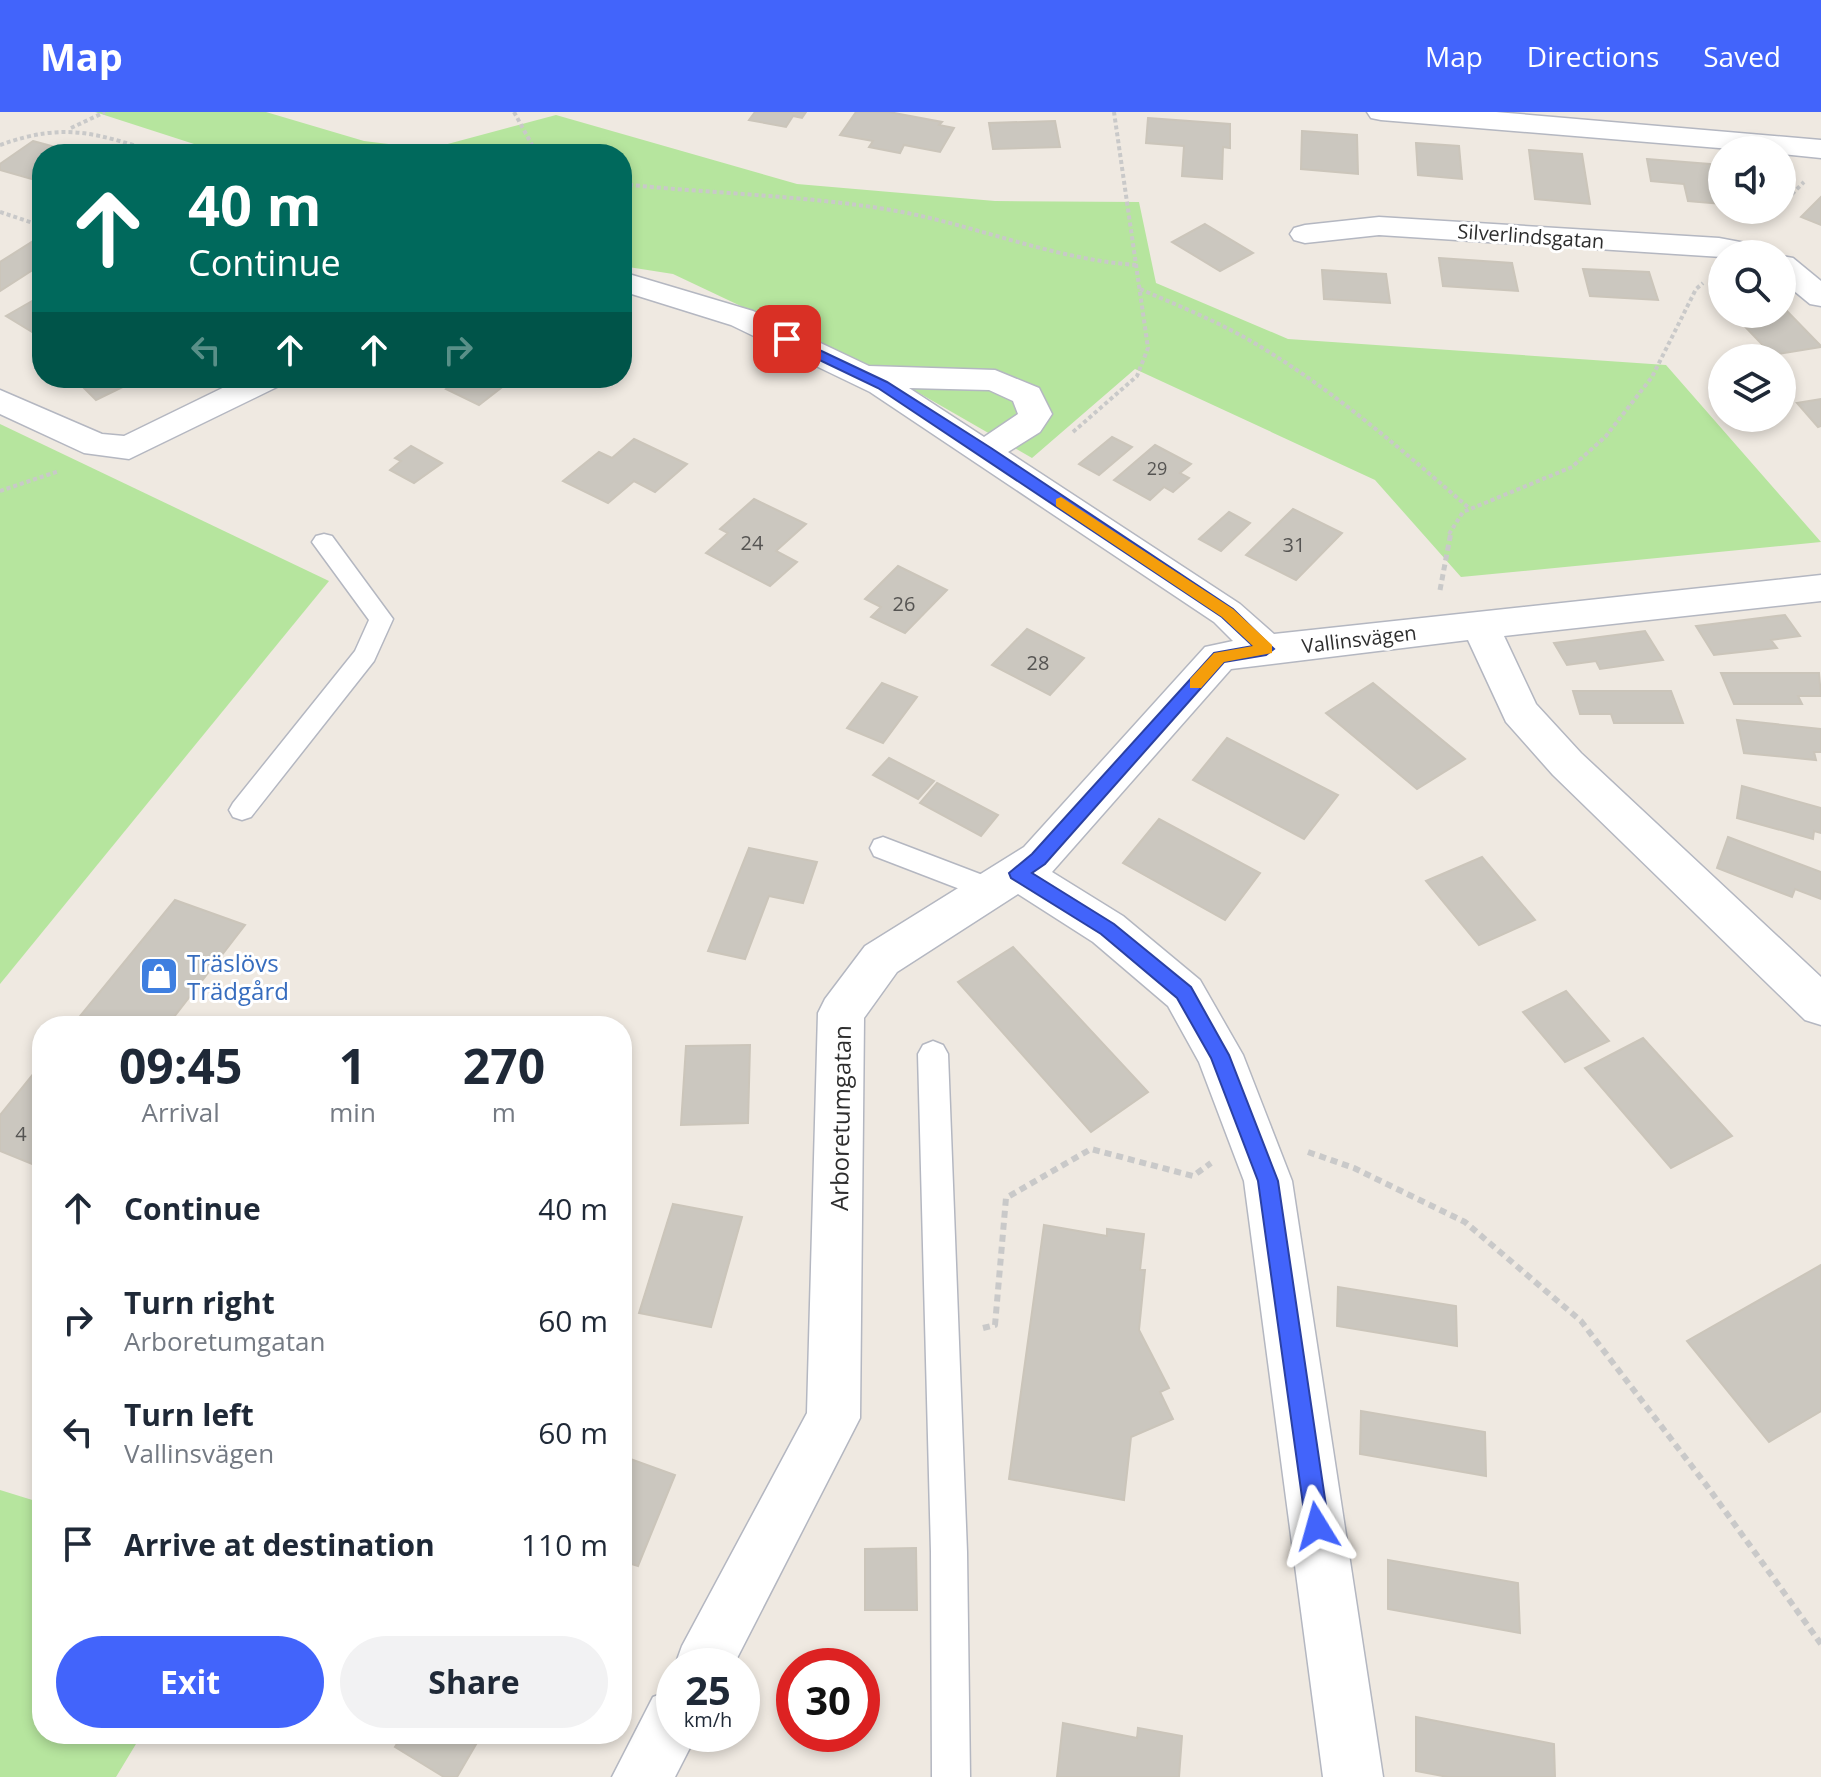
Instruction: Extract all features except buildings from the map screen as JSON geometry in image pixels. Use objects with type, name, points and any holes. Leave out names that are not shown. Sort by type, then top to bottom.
[{"type":"street","points":[[1381,112],[1622,121],[1821,149]]},
{"type":"street","name":"Silverlindsgatan","points":[[1305,234],[1379,226],[1708,246]]},
{"type":"street","points":[[1796,276],[1821,297]]},
{"type":"street","name":"Vallinsvägen","points":[[632,284],[742,318],[866,376],[986,451],[1227,613],[1266,649],[1821,588]]},
{"type":"street","points":[[866,376],[995,380],[1011,384],[1027,395],[1035,414],[1028,424],[986,451]]},
{"type":"street","points":[[0,401],[96,445],[129,448],[249,388]]},
{"type":"street","points":[[1480,625],[1520,712],[1567,764],[1821,1006]]},
{"type":"street","name":"Arboretumgatan","points":[[712,1648],[833,1418],[841,1013],[881,959],[1039,859],[1219,657],[1266,649]]},
{"type":"street","points":[[1004,881],[1108,929],[1184,993],[1220,1055],[1260,1157],[1353,1777]]},
{"type":"street","points":[[642,1777],[656,1751]]},
{"type":"lane","points":[[242,810],[365,655],[381,619],[324,542]]},
{"type":"lane","points":[[883,848],[1004,881]]},
{"type":"lane","points":[[933,1054],[949,1552],[951,1777]]},
{"type":"path","points":[[0,145],[38,132],[70,128],[105,112]]},
{"type":"path","points":[[514,112],[532,144]]},
{"type":"path","points":[[1018,473],[1083,425],[1137,376],[1148,348],[1114,112]]},
{"type":"path","points":[[70,128],[127,144]]},
{"type":"path","points":[[632,185],[897,211],[991,233],[1066,257],[1136,265]]},
{"type":"path","points":[[0,212],[32,223]]},
{"type":"path","points":[[1439,599],[1448,536],[1463,512],[1572,467],[1606,436],[1652,377],[1696,289],[1705,281]]},
{"type":"path","points":[[1140,289],[1255,343],[1322,387],[1397,445],[1469,508]]},
{"type":"path","points":[[942,1339],[995,1325],[1006,1198],[1091,1149],[1193,1176],[1260,1157],[1354,1168],[1465,1222],[1581,1321],[1707,1486],[1821,1644]]},
{"type":"green space","points":[[95,112],[266,112],[364,141],[388,144],[194,144]]},
{"type":"green space","points":[[556,115],[797,184],[995,201],[1139,202],[1156,283],[1288,339],[1666,365],[1708,413],[1708,432],[1725,432],[1821,542],[1461,577],[1375,480],[1135,369],[1032,458],[891,377],[673,274],[632,268],[632,144],[448,144]]},
{"type":"green space","points":[[0,424],[329,581],[0,984]]},
{"type":"green space","points":[[0,1490],[32,1500],[32,1744],[136,1744],[116,1777],[0,1777]]},
{"type":"slow traffic","points":[[1061,502],[1227,613],[1266,649],[1219,657],[1196,683]]},
{"type":"place","name":"Träslövs Trädgård","points":[[159,976]]},
{"type":"route","points":[[787,339],[882,385],[986,451],[1227,613],[1266,649],[1219,657],[1039,859],[1018,873],[1108,929],[1184,993],[1220,1055],[1268,1181],[1317,1526]]}]
